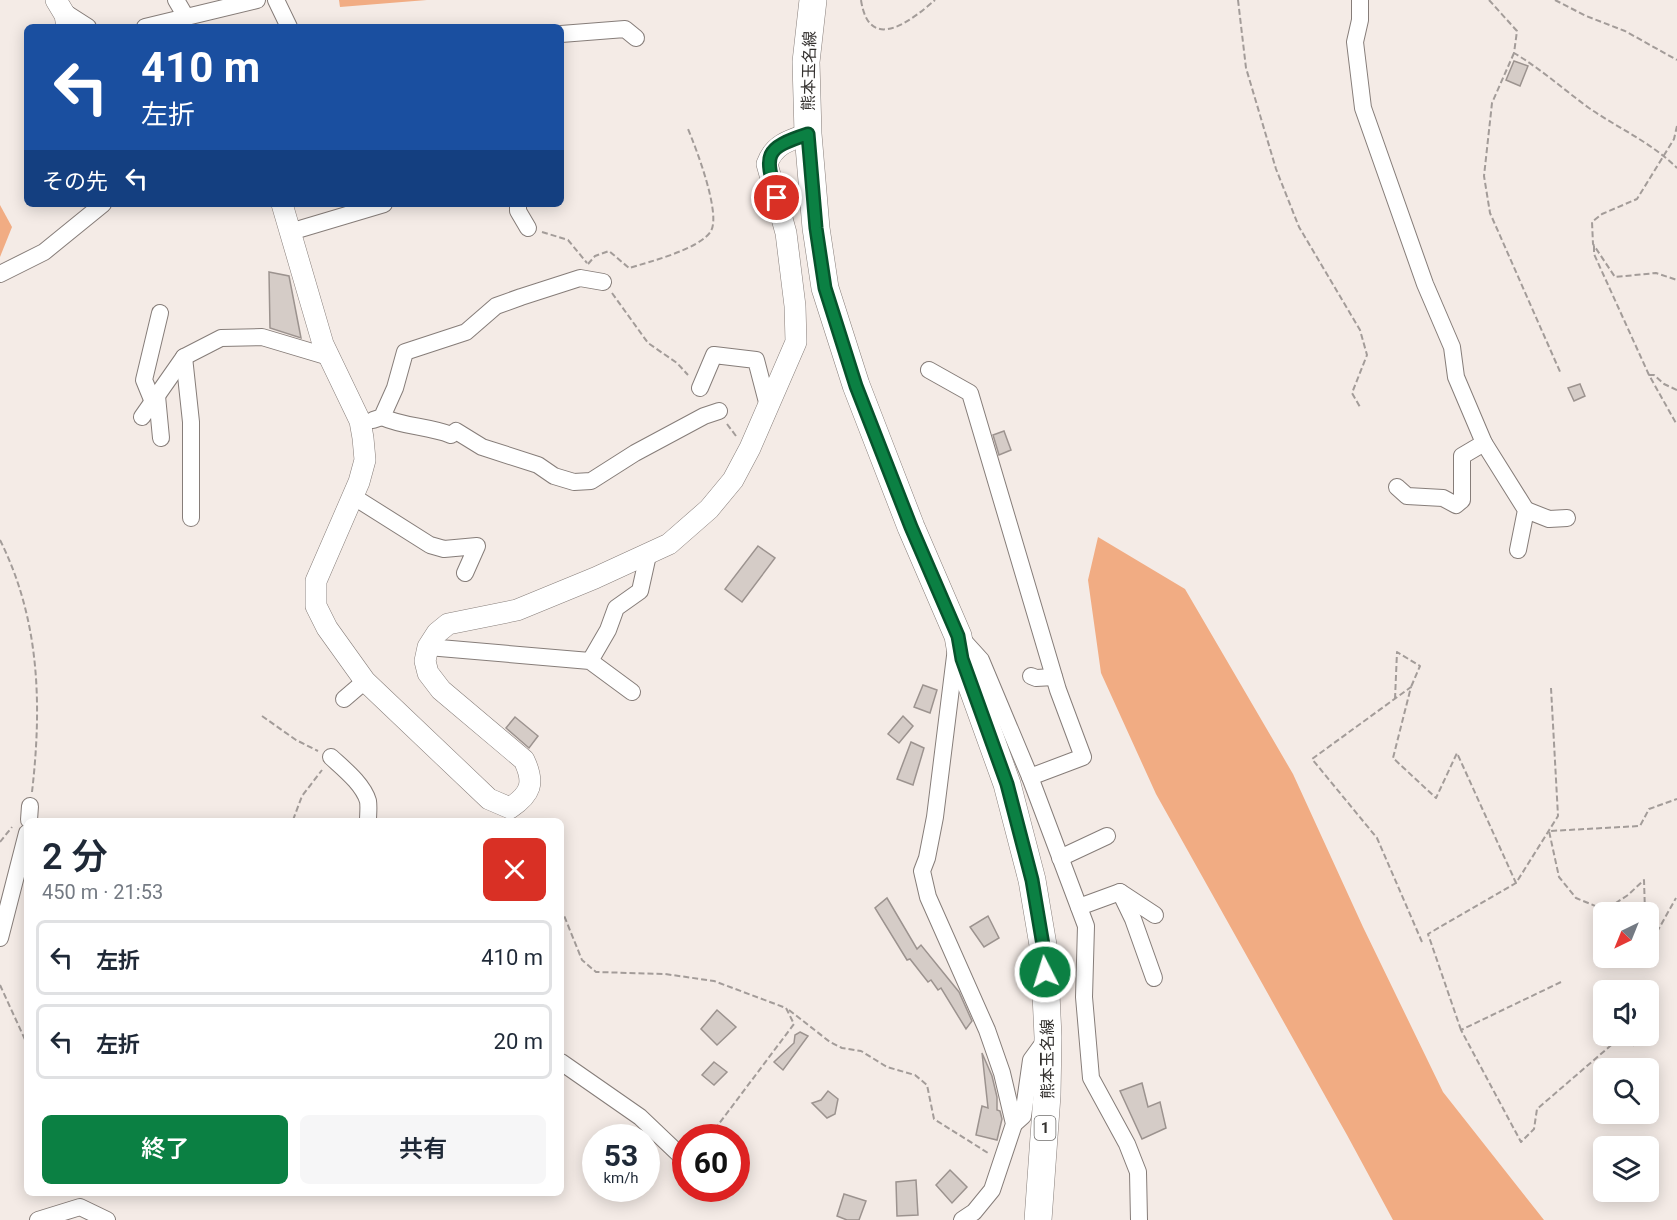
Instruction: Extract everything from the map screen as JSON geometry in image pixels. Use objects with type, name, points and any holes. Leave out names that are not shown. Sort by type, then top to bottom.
[{"type":"main road","name":"熊本玉名線","points":[[813,0],[806,62],[808,134],[816,228],[825,288],[856,386],[911,527],[958,636],[962,659],[1007,784],[1032,880],[1044,951],[1048,1037],[1047,1095],[1038,1220]]},
{"type":"street","points":[[176,0],[186,17]]},
{"type":"street","points":[[157,24],[257,0]]},
{"type":"street","points":[[276,0],[288,24]]},
{"type":"street","points":[[1360,0],[1360,20],[1355,42],[1363,108],[1425,284],[1452,346],[1456,377],[1484,443],[1526,510],[1550,519],[1567,518]]},
{"type":"street","points":[[62,13],[82,24]]},
{"type":"street","points":[[564,34],[625,29],[636,38]]},
{"type":"street","points":[[283,207],[323,344],[361,424],[365,460],[354,497],[316,581],[316,606],[327,628],[365,681],[489,799],[510,808],[523,799],[530,787],[530,771],[524,760],[441,690],[428,673],[425,661],[428,647],[437,633],[448,624],[516,610],[669,544],[709,509],[732,480],[750,448],[796,342],[795,306],[786,233],[767,164],[770,154],[777,147],[808,134]]},
{"type":"street","points":[[0,274],[44,252],[99,207]]},
{"type":"street","points":[[290,232],[374,207]]},
{"type":"street","points":[[518,207],[528,228]]},
{"type":"street","points":[[382,417],[405,352],[466,332],[496,306],[520,297],[580,278],[603,282]]},
{"type":"street","points":[[160,313],[144,380],[155,399],[161,438]]},
{"type":"street","points":[[142,417],[184,357],[221,338],[262,337],[329,357]]},
{"type":"street","points":[[700,388],[714,356],[756,360],[768,406]]},
{"type":"street","points":[[184,357],[191,422],[191,518]]},
{"type":"street","points":[[929,370],[970,393],[1054,677],[1083,758],[1030,777]]},
{"type":"street","points":[[361,424],[382,417],[397,424],[434,428],[451,435],[456,431],[482,447],[538,465],[554,476],[574,482],[591,481],[635,453],[704,416],[719,411]]},
{"type":"street","points":[[1397,487],[1407,496],[1443,498],[1456,505],[1462,500],[1462,456],[1484,443]]},
{"type":"street","points":[[354,497],[430,545],[444,549],[477,546],[465,573]]},
{"type":"street","points":[[1518,550],[1526,510]]},
{"type":"street","points":[[590,661],[608,630],[616,608],[640,591],[648,555]]},
{"type":"street","points":[[958,636],[981,660],[1030,777],[1086,926],[1084,997],[1091,1078],[1127,1144],[1138,1172],[1139,1220]]},
{"type":"street","points":[[958,636],[950,677],[935,817],[927,858],[922,871],[928,897],[987,1030],[1002,1072],[1014,1124],[992,1190],[974,1212],[962,1220]]},
{"type":"street","points":[[428,647],[590,661],[632,692]]},
{"type":"street","points":[[1031,676],[1054,677]]},
{"type":"street","points":[[344,699],[365,681]]},
{"type":"street","points":[[331,757],[362,791],[368,802],[368,818]]},
{"type":"street","points":[[1060,858],[1107,836]]},
{"type":"street","points":[[0,938],[22,875],[24,858]]},
{"type":"street","points":[[1079,907],[1120,892]]},
{"type":"street","points":[[1120,892],[1155,915]]},
{"type":"street","points":[[1120,892],[1133,919],[1154,978]]},
{"type":"street","points":[[1014,1124],[1023,1116],[1031,1060],[1048,1037]]},
{"type":"street","points":[[564,1064],[640,1117],[672,1147]]},
{"type":"street","points":[[38,1220],[80,1207],[107,1220]]},
{"type":"path","points":[[861,0],[862,12],[870,24],[880,30],[895,29],[935,0]]},
{"type":"path","points":[[1238,0],[1246,68],[1276,169],[1299,226],[1360,330],[1367,355],[1352,393],[1360,406]]},
{"type":"path","points":[[1489,0],[1517,31],[1514,53],[1491,103],[1484,176],[1490,213],[1560,374]]},
{"type":"path","points":[[1555,0],[1586,16],[1625,31],[1677,60]]},
{"type":"path","points":[[1514,53],[1537,67],[1590,108],[1665,156],[1677,168]]},
{"type":"path","points":[[1677,126],[1674,139],[1665,156],[1637,199],[1592,222],[1594,254],[1650,375],[1677,425]]},
{"type":"path","points":[[528,228],[568,240],[588,264],[595,256],[609,251],[629,268],[664,260],[679,250],[696,244],[711,231],[714,221],[696,145],[688,129]]},
{"type":"path","points":[[1593,244],[1615,277],[1656,273],[1677,280]]},
{"type":"path","points":[[603,282],[623,306],[648,343],[677,363],[700,388]]},
{"type":"path","points":[[1650,375],[1654,375],[1664,384],[1677,390]]},
{"type":"path","points":[[719,411],[732,433],[750,448]]},
{"type":"path","points":[[0,540],[13,567],[30,623],[37,670],[38,744],[29,813]]},
{"type":"path","points":[[1395,699],[1396,652],[1420,666],[1393,758],[1437,798],[1457,753],[1516,883]]},
{"type":"path","points":[[1412,687],[1312,759],[1377,838],[1422,942]]},
{"type":"path","points":[[1551,688],[1558,816],[1516,883],[1428,934],[1461,1030],[1521,1142],[1534,1129],[1537,1109],[1610,1046]]},
{"type":"path","points":[[262,716],[296,740],[331,757],[302,796],[294,818]]},
{"type":"path","points":[[1549,831],[1640,826],[1649,809],[1677,799]]},
{"type":"path","points":[[1549,831],[1559,877],[1576,898],[1593,905]]},
{"type":"path","points":[[1617,902],[1644,880],[1645,902]]},
{"type":"path","points":[[1659,928],[1676,898]]},
{"type":"path","points":[[564,915],[582,960],[596,972],[665,974],[714,981],[786,1008],[830,1042],[842,1048],[861,1051],[887,1067],[915,1075],[927,1085],[934,1119],[1003,1161]]},
{"type":"path","points":[[1461,1030],[1561,982]]},
{"type":"path","points":[[0,986],[24,1038]]},
{"type":"path","points":[[719,1124],[794,1024],[786,1008]]},
{"type":"shaded area","points":[[339,0],[427,0],[340,7]]},
{"type":"shaded area","points":[[0,205],[12,227],[0,257]]},
{"type":"shaded area","points":[[1098,537],[1185,589],[1293,774],[1363,927],[1443,1092],[1544,1220],[1393,1220],[1156,794],[1101,673],[1088,580]]},
{"type":"building","points":[[1514,61],[1528,66],[1520,86],[1506,80]]},
{"type":"building","points":[[269,272],[289,276],[301,338],[270,328]]},
{"type":"building","points":[[1580,384],[1585,396],[1574,401],[1568,388]]},
{"type":"building","points":[[1004,431],[1011,450],[999,455],[993,435]]},
{"type":"building","points":[[758,546],[775,558],[742,602],[725,589]]},
{"type":"building","points":[[923,685],[937,690],[930,713],[914,707]]},
{"type":"building","points":[[903,716],[913,726],[899,743],[888,734]]},
{"type":"building","points":[[515,717],[538,736],[529,748],[506,728]]},
{"type":"building","points":[[911,742],[924,748],[913,785],[897,779]]},
{"type":"building","points":[[887,898],[917,949],[921,945],[959,992],[972,1021],[966,1029],[941,988],[938,990],[931,980],[928,982],[910,959],[907,960],[875,908]]},
{"type":"building","points":[[988,916],[999,938],[984,947],[970,927]]},
{"type":"building","points":[[717,1010],[736,1027],[717,1045],[701,1029]]},
{"type":"building","points":[[800,1032],[808,1036],[783,1070],[774,1062],[794,1043],[795,1035]]},
{"type":"building","points":[[982,1053],[992,1076],[997,1097],[997,1110],[1000,1111],[1002,1119],[997,1140],[976,1135],[982,1106],[988,1108]]},
{"type":"building","points":[[714,1062],[727,1072],[714,1085],[702,1075]]},
{"type":"building","points":[[1142,1083],[1148,1107],[1160,1102],[1166,1128],[1142,1139],[1120,1091]]},
{"type":"building","points":[[828,1091],[838,1099],[835,1114],[827,1118],[812,1103],[821,1100]]},
{"type":"building","points":[[950,1170],[967,1187],[952,1203],[936,1185]]},
{"type":"building","points":[[916,1180],[918,1215],[897,1216],[896,1182]]},
{"type":"building","points":[[844,1194],[866,1201],[859,1220],[847,1220],[837,1216]]},
{"type":"route","points":[[777,198],[767,164],[770,154],[787,141],[808,134],[816,228],[825,288],[856,386],[911,527],[958,636],[962,659],[1007,784],[1032,880],[1044,951],[1045,972]]}]
